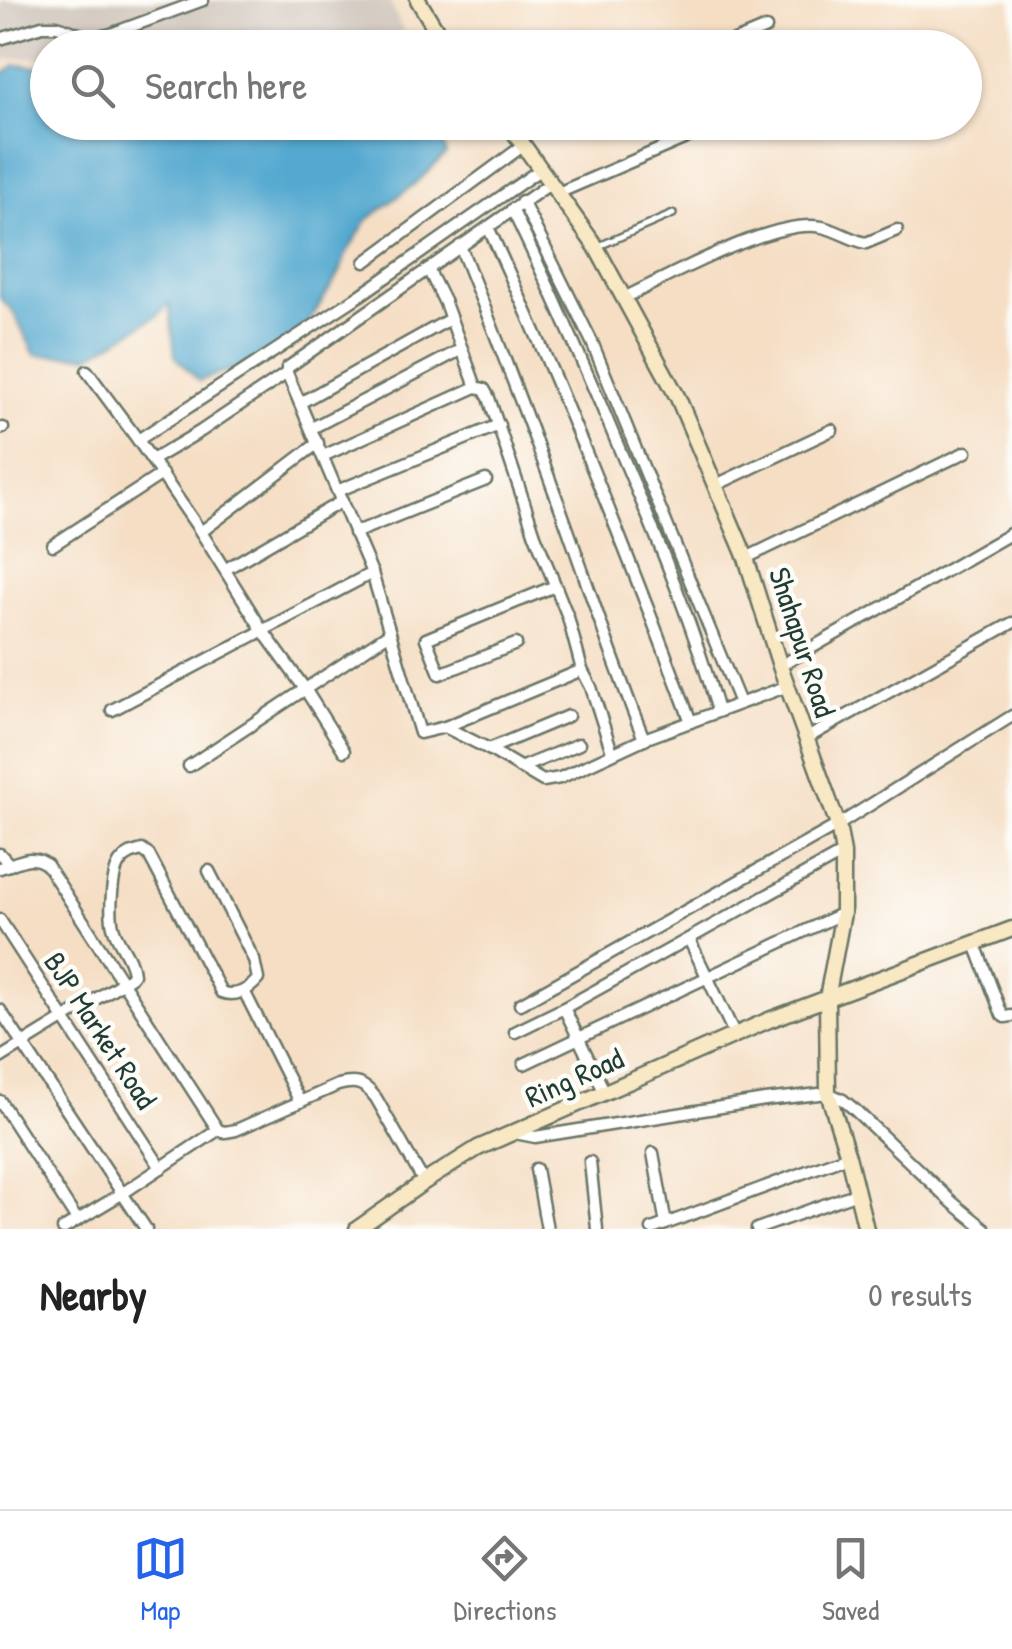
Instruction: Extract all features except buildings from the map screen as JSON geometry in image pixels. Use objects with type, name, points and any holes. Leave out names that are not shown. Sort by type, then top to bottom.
[{"type":"main road","points":[[418,0],[436,30]]},
{"type":"main road","name":"Shahapur Road","points":[[521,140],[596,247],[678,398],[746,558],[780,666],[838,825],[843,913],[827,998],[828,1094],[866,1229]]},
{"type":"main road","name":"Ring Road","points":[[357,1229],[374,1223],[424,1182],[478,1148],[734,1035],[1012,929]]},
{"type":"street","points":[[119,30],[202,0]]},
{"type":"street","points":[[0,39],[42,26],[68,30]]},
{"type":"street","points":[[761,30],[766,28]]},
{"type":"street","points":[[365,262],[521,140]]},
{"type":"street","points":[[582,670],[445,727],[420,733],[372,573],[287,373],[292,362],[522,201],[676,140]]},
{"type":"street","points":[[138,440],[359,296],[541,169]]},
{"type":"street","points":[[522,201],[592,342],[740,703]]},
{"type":"street","points":[[512,209],[561,311],[668,565],[718,711]]},
{"type":"street","points":[[488,226],[602,486],[690,722]]},
{"type":"street","points":[[624,298],[776,232],[820,226],[866,243],[897,230]]},
{"type":"street","points":[[460,246],[644,739]]},
{"type":"street","points":[[428,270],[476,387]]},
{"type":"street","points":[[300,403],[450,319]]},
{"type":"street","points":[[312,428],[462,349]]},
{"type":"street","points":[[87,371],[162,474],[344,751]]},
{"type":"street","points":[[152,460],[287,373]]},
{"type":"street","points":[[323,456],[476,387],[484,389],[568,618],[612,752]]},
{"type":"street","points":[[226,569],[340,496],[499,425]]},
{"type":"street","points":[[716,485],[832,430]]},
{"type":"street","points":[[201,532],[318,443]]},
{"type":"street","points":[[746,558],[966,452]]},
{"type":"street","points":[[53,544],[162,474]]},
{"type":"street","points":[[354,533],[486,480]]},
{"type":"street","points":[[780,666],[1012,533]]},
{"type":"street","points":[[112,710],[372,573]]},
{"type":"street","points":[[516,644],[440,674],[426,639],[555,586]]},
{"type":"street","points":[[807,738],[1012,623]]},
{"type":"street","points":[[190,766],[390,634]]},
{"type":"street","points":[[445,727],[543,781],[560,778],[644,739],[788,686]]},
{"type":"street","points":[[489,749],[568,716]]},
{"type":"street","points":[[520,1004],[838,825],[1012,716]]},
{"type":"street","points":[[520,768],[579,744]]},
{"type":"street","points":[[0,1058],[130,978],[134,968],[112,923],[112,902],[116,870],[125,857],[142,850],[149,855],[216,987],[226,995],[244,991],[258,979],[258,970],[209,871]]},
{"type":"street","points":[[516,1032],[842,853]]},
{"type":"street","points":[[0,854],[5,867],[30,857],[40,858],[47,865],[218,1130],[236,1130],[353,1082],[368,1087],[376,1098],[424,1182]]},
{"type":"street","points":[[524,1064],[843,913]]},
{"type":"street","name":"BJP Market Road","points":[[0,920],[161,1168]]},
{"type":"street","points":[[689,939],[734,1035]]},
{"type":"street","points":[[974,944],[1002,1015],[1012,1016]]},
{"type":"street","points":[[244,991],[300,1102]]},
{"type":"street","points":[[564,1008],[604,1093]]},
{"type":"street","points":[[0,1010],[146,1229]]},
{"type":"street","points":[[515,1133],[536,1137],[765,1100],[828,1094],[854,1109],[985,1229]]},
{"type":"street","points":[[0,1101],[77,1220]]},
{"type":"street","points":[[63,1229],[218,1130]]},
{"type":"street","points":[[653,1153],[666,1224]]},
{"type":"street","points":[[652,1229],[848,1156]]},
{"type":"street","points":[[590,1162],[597,1229]]},
{"type":"street","points":[[536,1169],[547,1229]]},
{"type":"street","points":[[758,1229],[857,1193]]},
{"type":"lane","points":[[596,247],[672,214]]},
{"type":"shaded area","points":[[0,0],[389,0],[403,30],[30,30],[30,58],[0,60]]},
{"type":"water","points":[[15,65],[30,66],[30,140],[442,140],[446,154],[416,183],[367,220],[302,333],[256,360],[199,381],[175,356],[169,303],[157,316],[90,356],[35,355],[13,312],[0,298],[0,76]]}]
